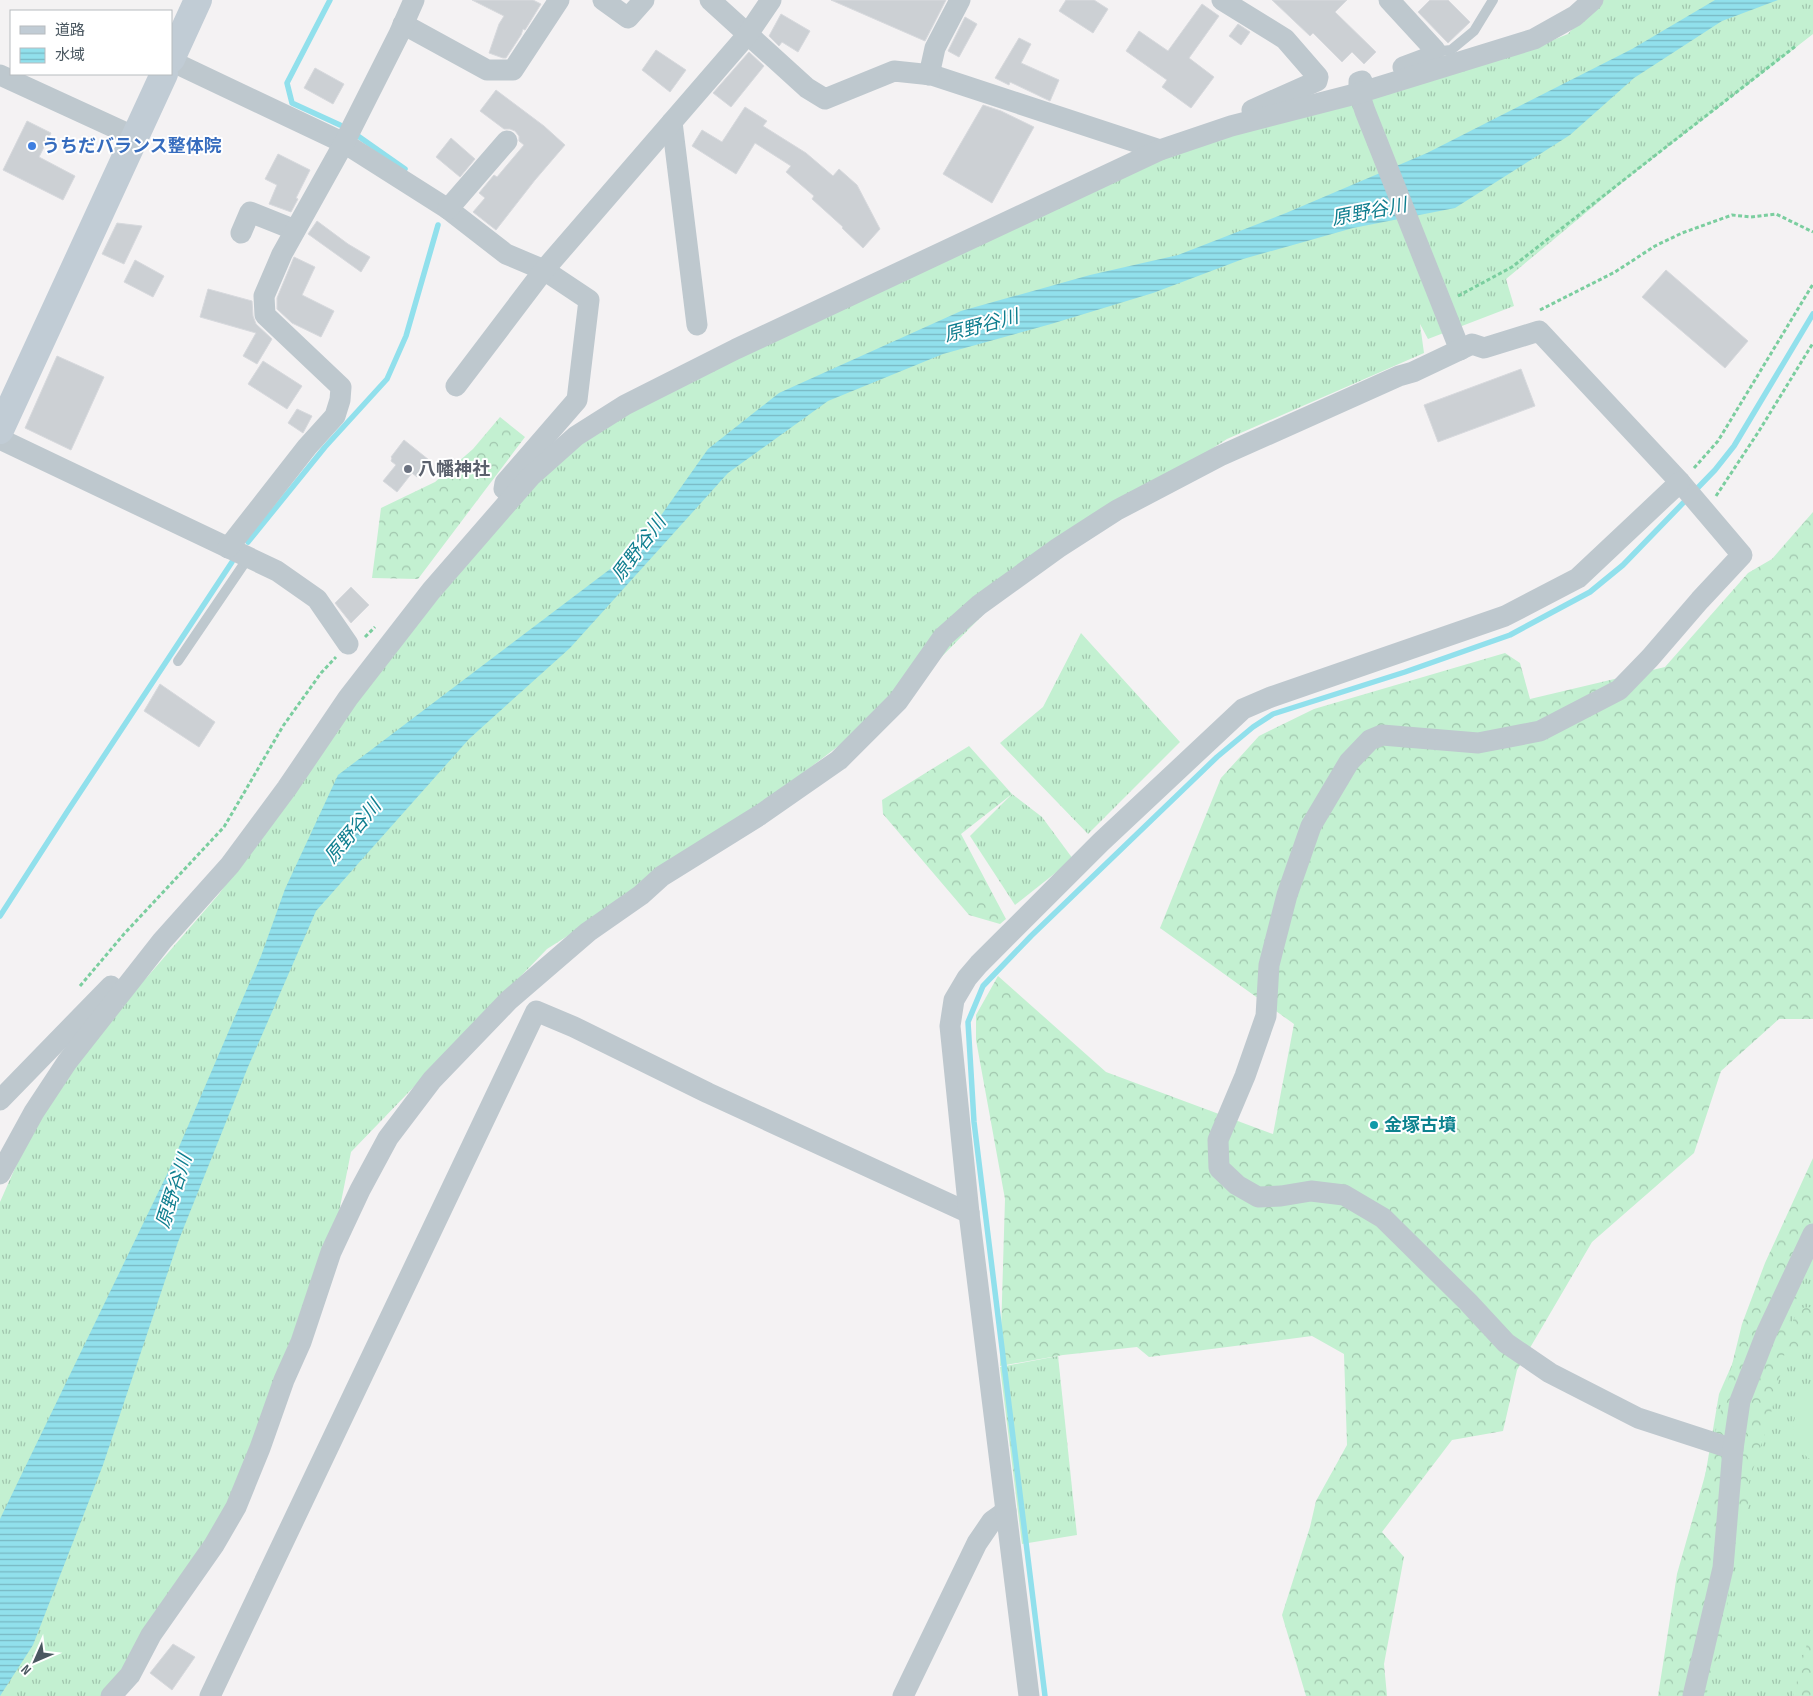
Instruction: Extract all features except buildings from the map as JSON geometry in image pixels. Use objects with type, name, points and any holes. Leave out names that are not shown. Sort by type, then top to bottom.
[{"type":"street","points":[[172,58],[198,0]]},
{"type":"street","points":[[228,548],[307,447],[335,416],[342,387],[265,315],[264,296],[282,254],[344,143],[414,0]]},
{"type":"street","points":[[403,24],[487,70],[513,70],[560,0]]},
{"type":"street","points":[[603,0],[628,18],[644,0]]},
{"type":"street","points":[[710,0],[807,88],[825,98],[894,71],[929,75],[1160,150]]},
{"type":"street","points":[[456,386],[544,270],[748,34],[771,0]]},
{"type":"street","points":[[929,75],[935,48],[960,0]]},
{"type":"street","points":[[1222,0],[1285,39],[1318,78],[1317,81],[1236,117],[1231,126]]},
{"type":"street","points":[[1389,0],[1435,50],[1427,58],[1360,82],[1362,102],[1460,350]]},
{"type":"street","points":[[0,1174],[34,1112],[67,1062],[162,941],[230,865],[287,788],[354,690],[432,592],[530,477],[576,436],[625,405],[736,349],[1160,150],[1231,126],[1362,102],[1534,39],[1575,16],[1593,0]]},
{"type":"street","points":[[172,60],[344,143],[448,209],[506,254],[544,270],[589,300],[577,400],[505,483],[498,514]]},
{"type":"street","points":[[0,75],[135,137]]},
{"type":"street","points":[[0,430],[164,75]]},
{"type":"street","points":[[672,122],[697,325]]},
{"type":"street","points":[[448,209],[508,141]]},
{"type":"street","points":[[241,233],[250,212],[295,230]]},
{"type":"street","points":[[111,1696],[130,1675],[151,1635],[214,1545],[236,1507],[260,1448],[284,1380],[301,1342],[331,1252],[360,1190],[388,1138],[432,1080],[510,1000],[588,932],[641,895],[662,876],[760,815],[839,760],[898,700],[943,637],[980,606],[1058,548],[1117,510],[1220,456],[1399,376],[1414,372],[1472,344],[1484,348],[1540,331],[1680,482],[1742,555],[1619,690],[1540,731],[1478,742],[1382,735],[1370,740],[1349,762],[1311,826],[1287,895],[1269,965],[1266,1016],[1245,1076],[1218,1140],[1219,1168],[1237,1185],[1258,1197],[1281,1196],[1311,1191],[1344,1195],[1384,1218],[1506,1343],[1550,1373],[1638,1418],[1733,1450]]},
{"type":"street","points":[[0,439],[277,572],[317,599],[348,644]]},
{"type":"street","points":[[1029,1696],[969,1213],[950,1026],[954,1000],[967,978],[979,964],[1101,842],[1243,709],[1271,697],[1505,616],[1578,578],[1680,482]]},
{"type":"street","points":[[0,1100],[141,953],[181,920]]},
{"type":"street","points":[[210,1696],[536,1011],[574,1026],[708,1093],[969,1213]]},
{"type":"street","points":[[1693,1696],[1723,1568],[1733,1450],[1740,1401],[1766,1334],[1813,1234]]},
{"type":"street","points":[[903,1696],[977,1544],[992,1521],[1006,1511]]},
{"type":"lane","points":[[1433,52],[1451,50],[1474,31],[1493,0]]},
{"type":"lane","points":[[178,661],[248,558]]},
{"type":"path","points":[[1441,300],[1512,268],[1797,45]]},
{"type":"path","points":[[1535,313],[1616,272],[1682,233],[1732,215],[1751,217],[1776,214],[1813,232]]},
{"type":"path","points":[[1680,482],[1718,441],[1813,284]]},
{"type":"path","points":[[1704,512],[1759,431],[1813,343]]},
{"type":"path","points":[[80,987],[124,934],[224,827],[283,726],[321,673],[348,644],[364,637],[378,624]]},
{"type":"green space","points":[[1598,0],[1813,0],[1813,34],[1629,177],[1506,279],[1514,306],[1428,339],[1420,324],[1424,353],[1227,439],[1030,567],[898,701],[692,857],[547,949],[351,1152],[331,1252],[231,1514],[113,1696],[0,1696],[0,1202],[31,1132],[79,1047],[148,976],[219,894],[352,703],[561,449],[651,392],[1160,150],[1538,46],[1568,34]]},
{"type":"green space","points":[[500,417],[525,437],[418,579],[372,578],[381,508],[435,482],[473,449]]},
{"type":"green space","points":[[1813,512],[1813,1019],[1779,1019],[1721,1071],[1694,1153],[1592,1242],[1517,1370],[1503,1431],[1452,1440],[1382,1532],[1404,1557],[1384,1664],[1387,1696],[1306,1696],[1282,1615],[1310,1527],[1316,1501],[1347,1445],[1344,1354],[1312,1336],[1149,1357],[1137,1347],[1063,1355],[1000,1366],[1005,1199],[976,1040],[976,1015],[998,976],[1106,1072],[1273,1134],[1294,1024],[1160,928],[1221,778],[1259,736],[1314,709],[1505,653],[1520,663],[1530,699],[1665,667],[1748,573],[1772,559]]},
{"type":"green space","points":[[1081,633],[1180,742],[1088,834],[1000,743],[1043,707]]},
{"type":"green space","points":[[969,746],[1012,794],[961,834],[1006,919],[1000,924],[969,915],[883,814],[882,800]]},
{"type":"green space","points":[[1012,794],[1042,817],[1073,859],[1015,905],[970,836]]},
{"type":"green space","points":[[1813,1158],[1813,1243],[1808,1265],[1790,1317],[1786,1341],[1798,1308],[1813,1307],[1813,1355],[1786,1346],[1769,1421],[1748,1485],[1751,1501],[1745,1516],[1726,1544],[1733,1561],[1727,1607],[1721,1641],[1706,1696],[1658,1696],[1677,1574],[1704,1479],[1742,1324],[1765,1263]]},
{"type":"green space","points":[[1813,1180],[1813,1696],[1668,1696],[1719,1394]]},
{"type":"green space","points":[[1058,1356],[1077,1535],[1022,1544],[1000,1367]]},
{"type":"green space","points":[[1810,1393],[1813,1393],[1813,1460],[1806,1456],[1796,1443],[1793,1428],[1800,1405]]},
{"type":"green space","points":[[1813,1621],[1813,1690],[1810,1696],[1793,1696]]},
{"type":"water","name":"原野谷川","points":[[1715,0],[1778,0],[1722,21],[1634,78],[1570,135],[1455,208],[1353,228],[1243,259],[1153,293],[943,354],[828,401],[728,473],[570,648],[469,739],[316,911],[248,1067],[178,1242],[103,1465],[33,1645],[0,1696],[0,1519],[170,1168],[261,956],[285,889],[338,775],[638,548],[708,449],[779,393],[961,311],[1090,275],[1178,255],[1286,213],[1427,153],[1632,49]]},
{"type":"waterway","points":[[330,0],[287,83],[292,103],[340,125]]},
{"type":"waterway","points":[[358,136],[405,169]]},
{"type":"waterway","points":[[248,542],[325,447],[387,379],[406,336],[438,225]]},
{"type":"waterway","points":[[1045,1696],[974,1122],[968,1022],[983,986],[1031,936],[1217,757],[1253,727],[1273,714],[1405,672],[1510,635],[1590,592],[1623,565],[1715,470],[1734,446],[1813,314]]},
{"type":"waterway","points":[[0,916],[232,562]]},
{"type":"place","name":"うちだバランス整体院","points":[[32,146]]},
{"type":"place","name":"八幡神社","points":[[408,469]]},
{"type":"place","name":"金塚古墳","points":[[1374,1125]]}]
